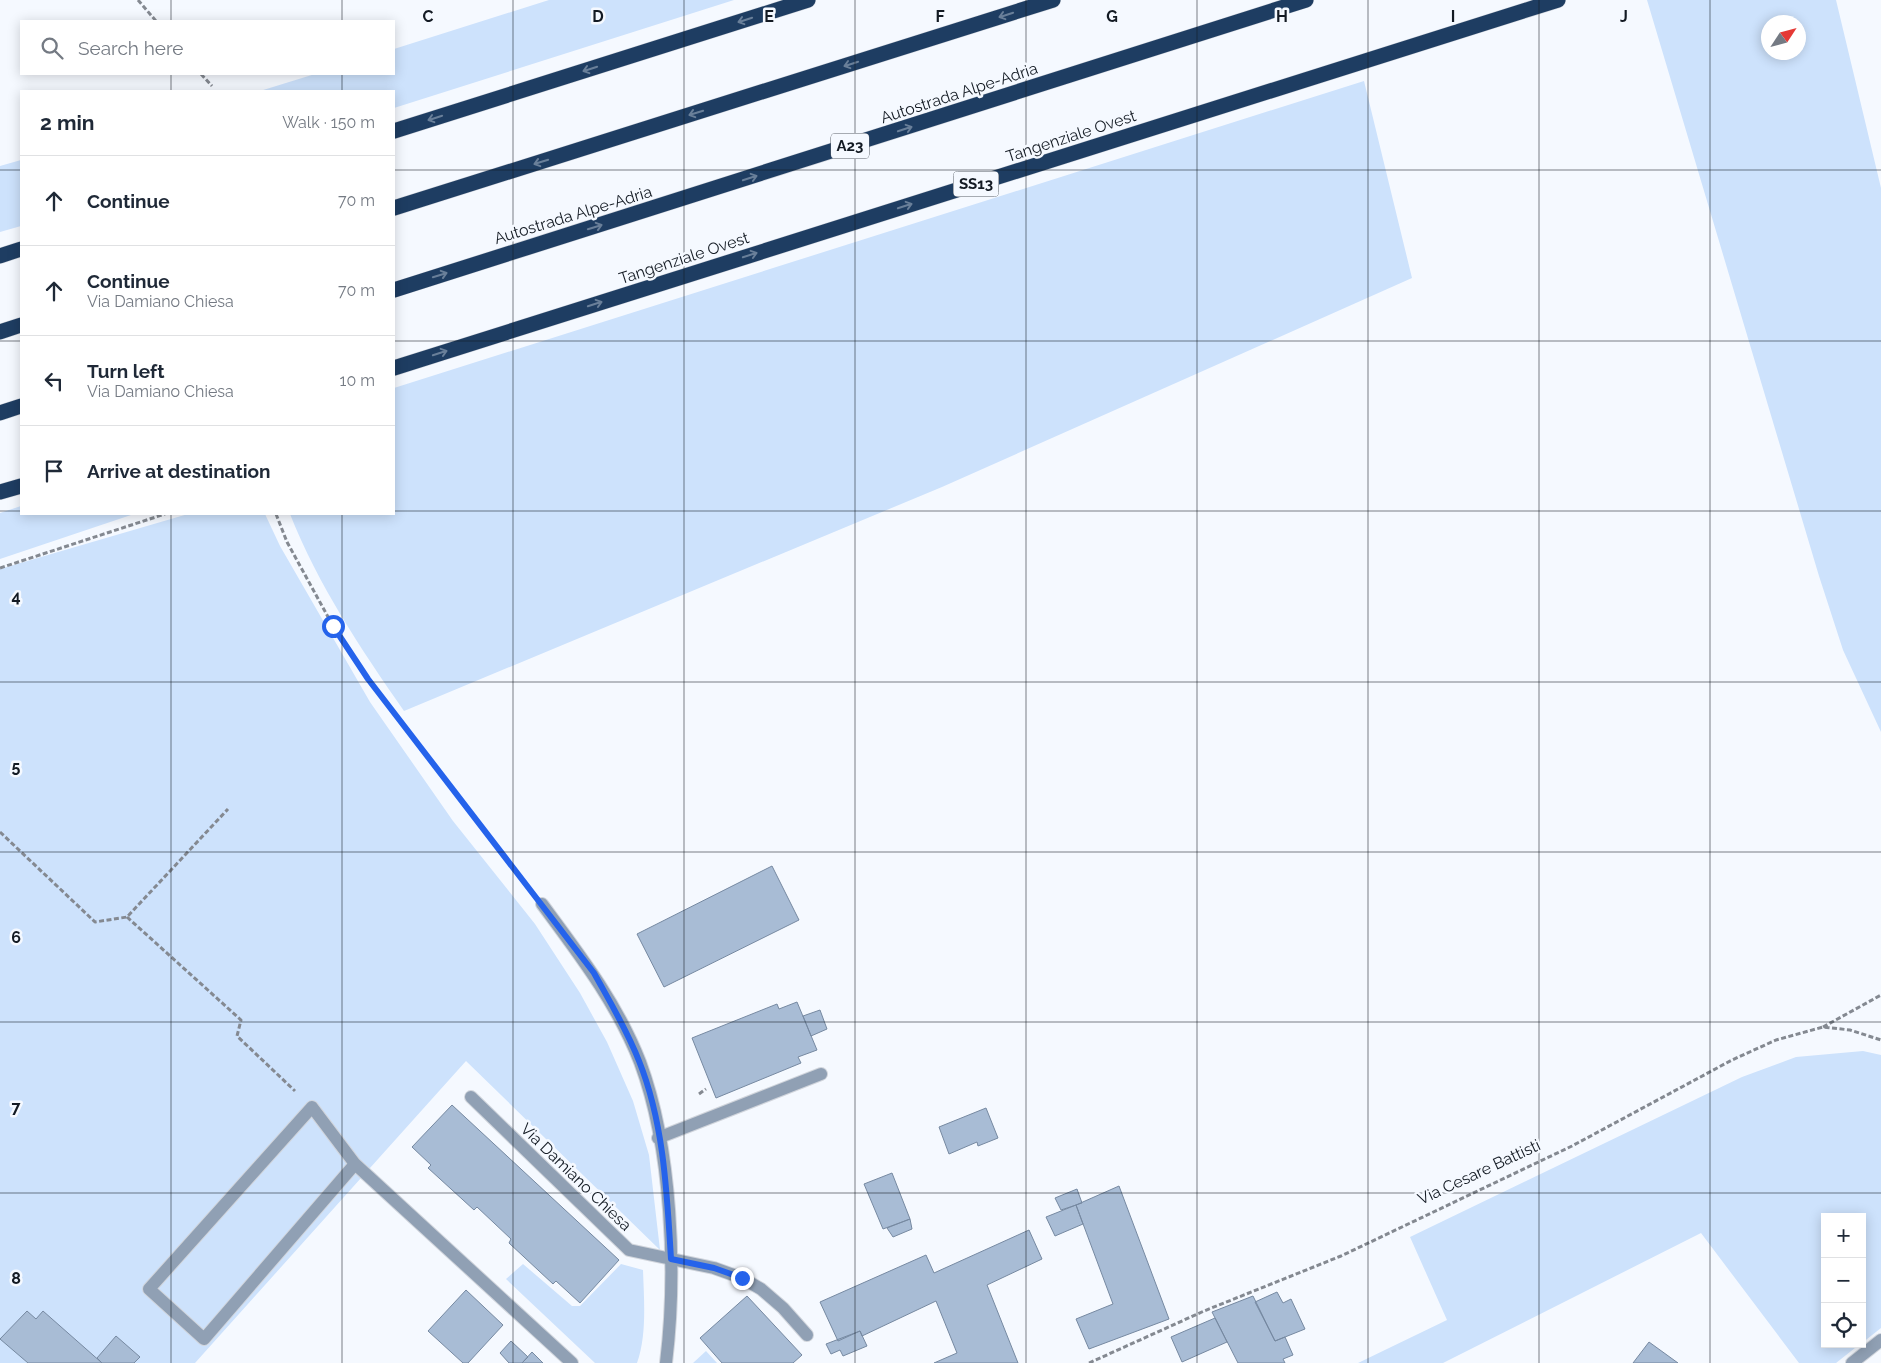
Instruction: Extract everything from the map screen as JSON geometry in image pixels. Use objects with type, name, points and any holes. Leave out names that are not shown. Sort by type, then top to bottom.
[{"type":"highway","points":[[395,131],[808,0]]},
{"type":"highway","points":[[395,208],[1053,0]]},
{"type":"highway","name":"Autostrada Alpe-Adria","points":[[395,290],[1306,0]]},
{"type":"highway","name":"Tangenziale Ovest","points":[[395,368],[1558,0]]},
{"type":"highway","points":[[0,256],[20,249]]},
{"type":"highway","points":[[0,332],[20,325]]},
{"type":"highway","points":[[0,413],[20,406]]},
{"type":"highway","points":[[0,492],[20,486]]},
{"type":"street","points":[[542,904],[594,973],[640,1062],[658,1138],[668,1204],[671,1259],[671,1321],[666,1363]]},
{"type":"street","points":[[658,1138],[821,1074]]},
{"type":"street","name":"Via Damiano Chiesa","points":[[471,1097],[629,1250],[714,1268],[742,1278],[761,1288],[783,1308],[807,1335]]},
{"type":"street","points":[[355,1164],[204,1340],[149,1289],[312,1107],[355,1164],[572,1363]]},
{"type":"street","points":[[1852,1363],[1881,1340]]},
{"type":"path","points":[[138,0],[155,20]]},
{"type":"path","points":[[202,75],[212,86]]},
{"type":"path","points":[[0,568],[161,515]]},
{"type":"path","points":[[276,515],[287,542],[328,618],[368,679],[497,850],[542,904]]},
{"type":"path","points":[[0,832],[95,922],[127,917],[228,809]]},
{"type":"path","points":[[127,917],[241,1020],[237,1036],[312,1107]]},
{"type":"path","points":[[1823,1027],[1881,994]]},
{"type":"path","name":"Via Cesare Battisti","points":[[1089,1363],[1204,1311],[1341,1256],[1572,1146],[1732,1060],[1776,1040],[1823,1027],[1850,1030],[1881,1040]]},
{"type":"shaded area","points":[[549,0],[734,0],[395,108],[395,90],[263,90],[312,75],[395,75],[395,49]]},
{"type":"shaded area","points":[[1647,0],[1836,0],[1881,188],[1881,732],[1843,650],[1819,576]]},
{"type":"shaded area","points":[[1364,81],[1412,278],[942,487],[404,711],[341,616],[314,566],[290,515],[395,515],[395,388]]},
{"type":"shaded area","points":[[20,160],[20,226],[0,232],[0,166]]},
{"type":"shaded area","points":[[20,506],[20,515],[131,515],[0,559],[0,513]]},
{"type":"shaded area","points":[[185,515],[265,515],[280,546],[370,702],[453,821],[535,924],[580,993],[607,1042],[633,1101],[649,1155],[660,1250],[466,1061],[195,1363],[0,1363],[0,569]]},
{"type":"shaded area","points":[[1863,1051],[1881,1055],[1881,1328],[1866,1340],[1866,1213],[1821,1213],[1821,1348],[1855,1348],[1836,1363],[1799,1363],[1701,1233],[1443,1363],[1358,1363],[1447,1320],[1410,1237],[1742,1077],[1796,1057]]},
{"type":"shaded area","points":[[523,1264],[572,1306],[580,1306],[621,1264],[643,1270],[644,1329],[637,1363],[595,1363],[506,1279]]},
{"type":"shaded area","points":[[706,1351],[717,1363],[693,1363]]},
{"type":"building","points":[[772,866],[799,920],[664,987],[637,934]]},
{"type":"building","points":[[797,1002],[817,1050],[798,1057],[801,1063],[716,1098],[692,1038],[777,1004],[779,1009]]},
{"type":"building","points":[[820,1010],[827,1029],[811,1036],[803,1016]]},
{"type":"building","points":[[452,1105],[619,1260],[580,1303],[556,1281],[553,1284],[509,1243],[511,1239],[477,1207],[474,1210],[428,1168],[431,1165],[412,1147]]},
{"type":"building","points":[[986,1108],[998,1138],[978,1146],[977,1142],[949,1154],[939,1127]]},
{"type":"building","points":[[892,1173],[910,1219],[883,1229],[864,1184]]},
{"type":"building","points":[[1119,1186],[1169,1319],[1089,1349],[1076,1319],[1113,1304],[1076,1205]]},
{"type":"building","points":[[1077,1189],[1082,1203],[1061,1210],[1055,1198]]},
{"type":"building","points":[[1076,1205],[1083,1224],[1055,1236],[1046,1217]]},
{"type":"building","points":[[910,1219],[912,1229],[893,1237],[887,1228]]},
{"type":"building","points":[[1029,1230],[1042,1259],[987,1285],[1018,1363],[934,1363],[957,1353],[936,1301],[862,1336],[860,1331],[838,1341],[820,1302],[926,1255],[934,1273]]},
{"type":"building","points":[[466,1290],[503,1325],[468,1363],[463,1363],[428,1331]]},
{"type":"building","points":[[1277,1292],[1283,1303],[1291,1299],[1305,1329],[1275,1341],[1255,1302]]},
{"type":"building","points":[[747,1296],[802,1355],[793,1363],[722,1363],[700,1338]]},
{"type":"building","points":[[1253,1296],[1275,1341],[1285,1337],[1293,1355],[1283,1359],[1285,1363],[1238,1363],[1212,1312]]},
{"type":"building","points":[[27,1311],[36,1319],[43,1311],[102,1363],[28,1363],[0,1339]]},
{"type":"building","points":[[1215,1318],[1227,1342],[1182,1362],[1171,1337]]},
{"type":"building","points":[[860,1331],[867,1346],[843,1356],[840,1350],[831,1354],[826,1344]]},
{"type":"building","points":[[116,1336],[140,1357],[134,1363],[102,1363],[97,1358]]},
{"type":"building","points":[[511,1341],[528,1357],[522,1363],[509,1363],[500,1353]]},
{"type":"building","points":[[1649,1342],[1678,1363],[1633,1363]]},
{"type":"building","points":[[532,1352],[543,1363],[522,1363]]},
{"type":"route","points":[[333,626],[368,679],[497,850],[542,904],[594,973],[622,1024],[640,1062],[662,1151],[668,1204],[671,1259],[714,1268],[742,1278]]}]
